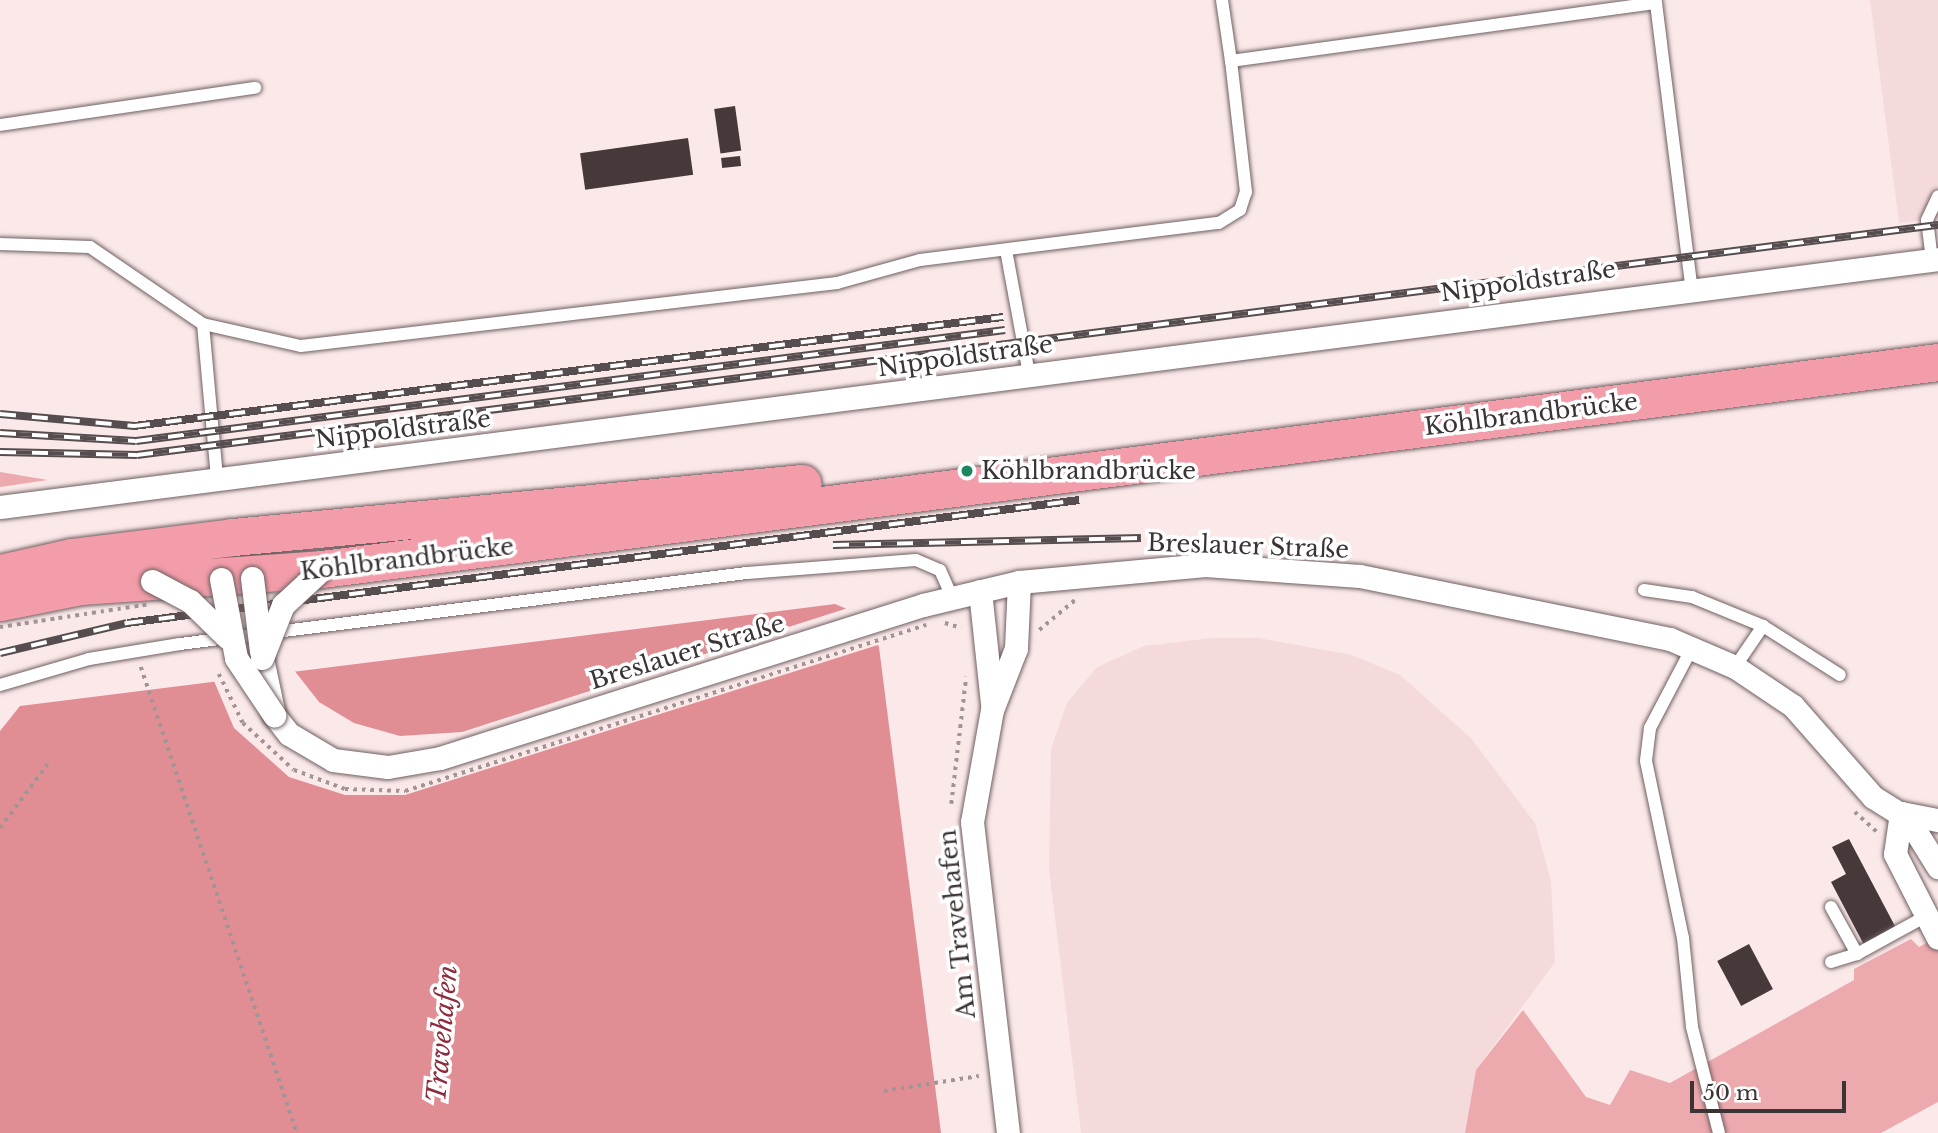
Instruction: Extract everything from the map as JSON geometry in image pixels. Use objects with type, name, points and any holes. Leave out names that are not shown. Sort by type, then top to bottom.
[{"type":"main road","name":"Köhlbrandbrücke","points":[[0,573],[97,553],[233,537],[758,488],[1938,338]]},
{"type":"main road","name":"Köhlbrandbrücke","points":[[0,602],[81,586],[158,595],[236,578],[1938,362]]},
{"type":"street","name":"Nippoldstraße","points":[[0,508],[1690,286],[1935,259]]},
{"type":"street","name":"Breslauer Straße","points":[[228,637],[236,578],[233,537]]},
{"type":"street","name":"Breslauer Straße","points":[[233,537],[236,578],[262,658],[274,715]]},
{"type":"street","name":"Breslauer Straße","points":[[158,595],[190,601],[228,637],[244,674],[274,715],[302,744],[333,760],[400,765],[924,615],[952,597],[1019,582],[1166,566],[1320,571],[1693,646],[1735,667],[1793,706],[1873,797],[1901,813],[1938,867]]},
{"type":"street","points":[[262,658],[284,605],[322,569]]},
{"type":"street","name":"Am Travehafen","points":[[1008,1133],[972,822],[992,710],[1016,648],[1019,582]]},
{"type":"street","name":"Am Travehafen","points":[[980,591],[992,710]]},
{"type":"street","points":[[1933,929],[1895,854],[1901,813],[1938,820]]},
{"type":"lane","points":[[0,244],[90,247],[203,324],[270,342],[341,346],[837,282],[891,264],[1219,223],[1240,210],[1246,192],[1222,0]]},
{"type":"lane","points":[[1231,61],[1656,1],[1690,286]]},
{"type":"lane","points":[[0,125],[255,88]]},
{"type":"lane","points":[[1935,259],[1933,205],[1938,196]]},
{"type":"lane","points":[[1006,250],[1028,374]]},
{"type":"lane","points":[[203,324],[217,479]]},
{"type":"lane","points":[[0,685],[89,659],[180,645],[761,572],[927,561],[943,573],[952,597]]},
{"type":"lane","points":[[1644,590],[1692,597],[1763,626],[1840,675]]},
{"type":"lane","points":[[1735,667],[1763,626]]},
{"type":"lane","points":[[1693,646],[1650,728],[1646,761],[1683,938],[1692,1027],[1718,1133]]},
{"type":"lane","points":[[1831,907],[1857,954]]},
{"type":"lane","points":[[1831,962],[1933,929]]},
{"type":"path","points":[[0,627],[122,606],[158,595]]},
{"type":"path","points":[[1034,641],[1056,610],[1082,597]]},
{"type":"path","points":[[215,661],[243,723],[275,758],[345,789],[405,791],[924,615],[957,625],[969,636]]},
{"type":"path","points":[[140,665],[297,1133]]},
{"type":"path","points":[[0,828],[47,765]]},
{"type":"path","points":[[1849,803],[1867,826]]},
{"type":"path","points":[[884,1091],[981,1076]]},
{"type":"shaded area","points":[[1870,0],[1938,0],[1938,218],[1899,223]]},
{"type":"shaded area","points":[[0,472],[48,480],[0,487]]},
{"type":"shaded area","points":[[1212,638],[1259,638],[1352,655],[1400,675],[1471,738],[1535,823],[1551,881],[1555,962],[1476,1070],[1465,1133],[1081,1133],[1049,869],[1051,749],[1067,703],[1097,667],[1144,646]]},
{"type":"shaded area","points":[[1938,937],[1938,1102],[1881,1133],[1465,1133],[1476,1070],[1523,1010],[1586,1097],[1610,1105],[1630,1070],[1670,1083],[1854,980],[1854,969],[1911,939],[1919,947]]},
{"type":"water","name":"Travehafen","points":[[835,604],[861,615],[879,647],[941,1133],[0,1133],[0,731],[20,706]]},
{"type":"pier","points":[[851,607],[864,613],[881,644],[405,795],[345,795],[289,777],[234,728],[214,681],[294,670],[319,702],[354,723],[400,736],[462,732]]},
{"type":"building","points":[[735,106],[741,151],[720,153],[714,109]]},
{"type":"building","points":[[688,138],[693,175],[585,190],[580,153]]},
{"type":"building","points":[[740,156],[741,166],[722,168],[721,158]]},
{"type":"building","points":[[1849,839],[1896,928],[1864,945],[1831,882],[1846,874],[1832,847]]},
{"type":"building","points":[[1749,944],[1773,989],[1741,1006],[1717,961]]},
{"type":"railway","points":[[0,452],[137,455],[1938,225]]},
{"type":"railway","points":[[0,414],[134,426],[1003,317]]},
{"type":"railway","points":[[0,433],[136,441],[1005,330]]},
{"type":"railway","points":[[0,653],[127,623],[1079,500]]},
{"type":"railway","points":[[833,545],[1141,538]]},
{"type":"place","name":"Köhlbrandbrücke","points":[[967,471]]}]
